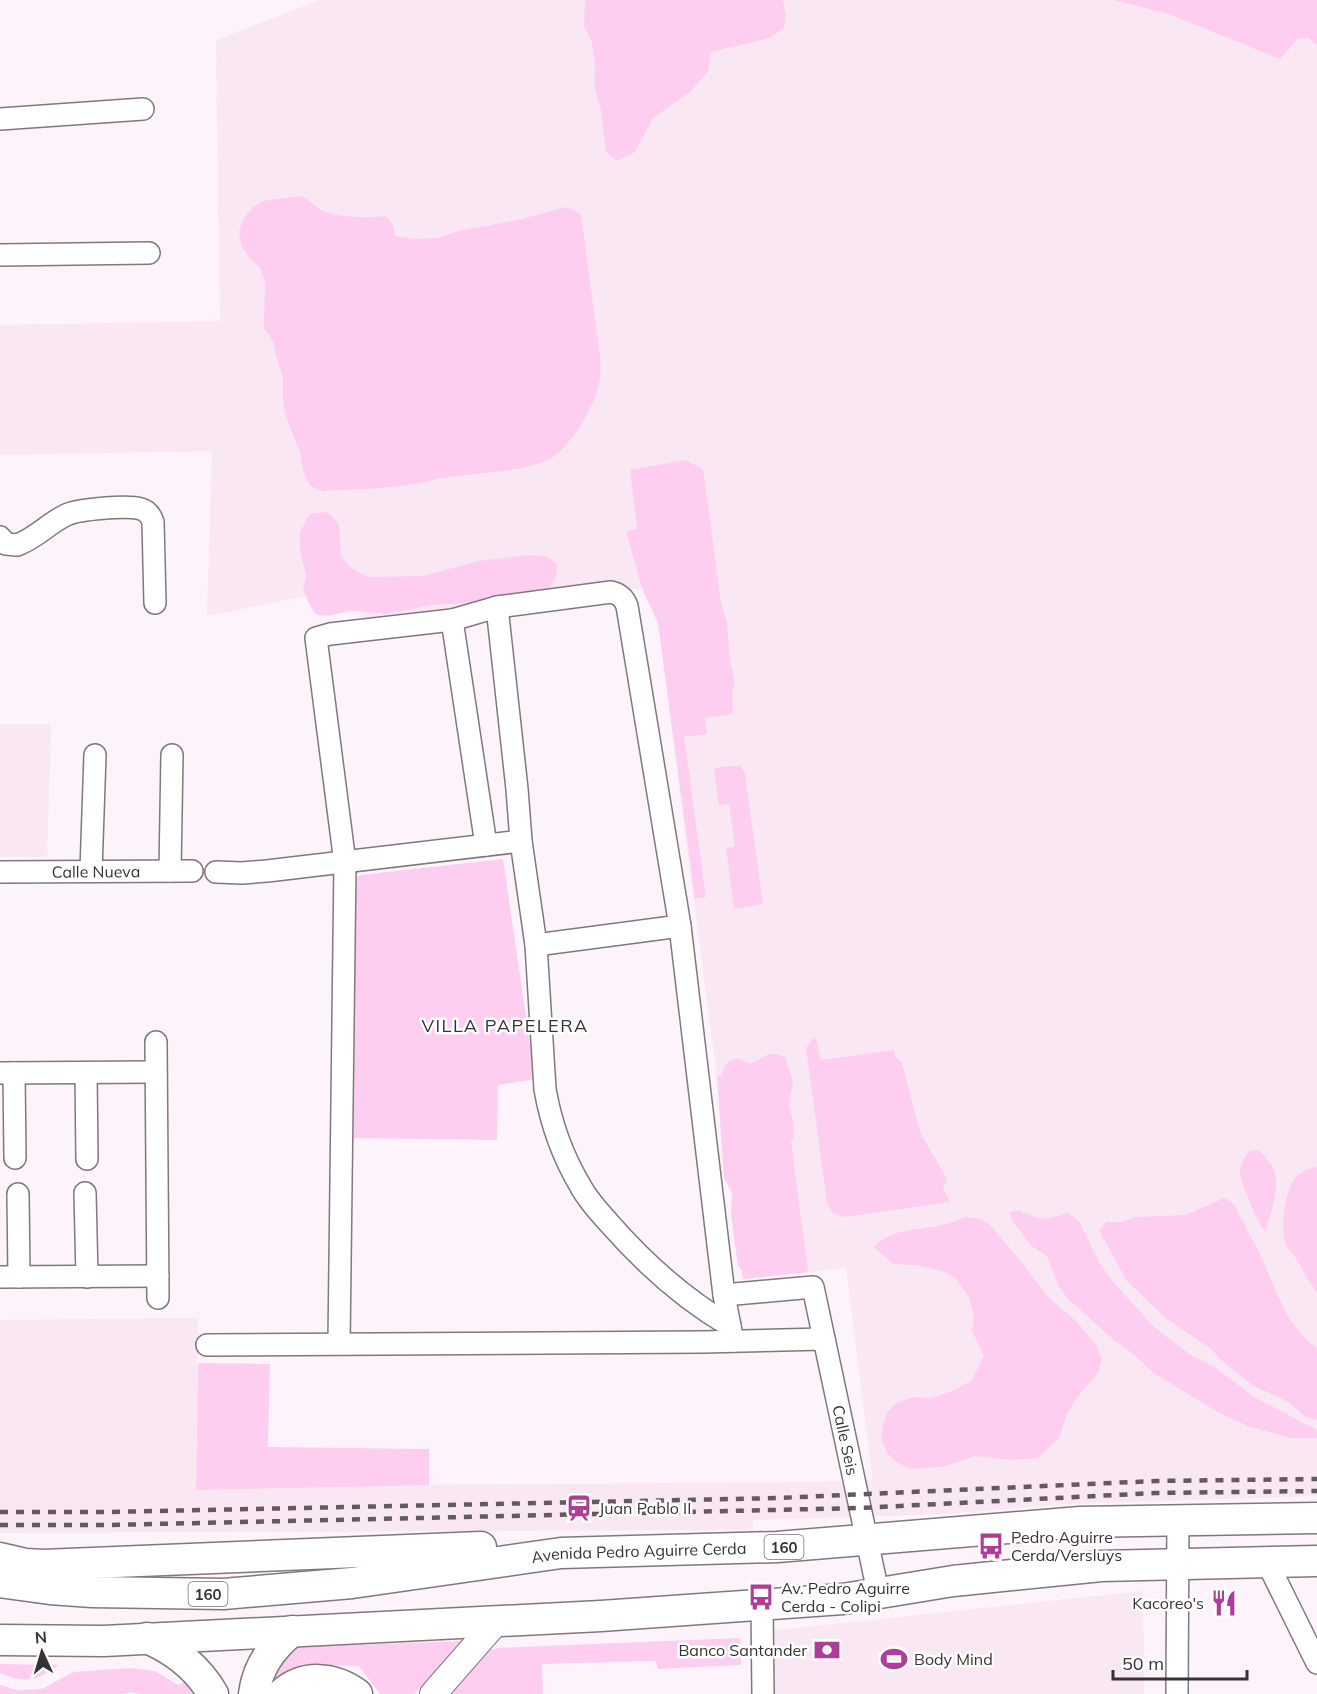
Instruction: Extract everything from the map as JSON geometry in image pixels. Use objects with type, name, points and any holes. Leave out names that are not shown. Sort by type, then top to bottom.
[{"type":"highway","name":"Avenida Pedro Aguirre Cerda","points":[[0,1582],[92,1592],[223,1594],[352,1583],[561,1553],[755,1548],[1080,1522],[1317,1518]]},
{"type":"highway","points":[[0,1558],[43,1565],[494,1547],[561,1553]]},
{"type":"highway","points":[[0,1640],[61,1641],[147,1638],[762,1606],[843,1599],[933,1584],[1110,1565],[1317,1561]]},
{"type":"highway","points":[[254,1694],[258,1676],[267,1657],[292,1631]]},
{"type":"highway","points":[[147,1638],[183,1659],[201,1676],[213,1694]]},
{"type":"highway","points":[[282,1694],[302,1682],[319,1680],[335,1682],[357,1694]]},
{"type":"main road","points":[[433,1694],[496,1621]]},
{"type":"street","points":[[0,120],[143,109]]},
{"type":"street","points":[[0,255],[149,254]]},
{"type":"street","points":[[0,537],[6,544],[17,545],[64,516],[79,510],[133,508],[144,510],[153,522],[155,603]]},
{"type":"street","points":[[339,1343],[345,863],[316,638],[330,634],[452,620],[497,607],[611,592],[618,593],[627,606],[680,926],[724,1295],[732,1333]]},
{"type":"street","points":[[497,607],[517,789],[520,841],[536,945],[545,1089],[549,1111],[571,1170],[582,1190],[600,1213],[644,1262],[732,1333]]},
{"type":"street","points":[[452,620],[486,845]]},
{"type":"street","points":[[92,871],[94,755]]},
{"type":"street","points":[[170,871],[172,755]]},
{"type":"street","points":[[216,872],[242,873],[345,863],[520,841]]},
{"type":"street","name":"Calle Nueva","points":[[0,872],[192,871]]},
{"type":"street","points":[[536,945],[680,926]]},
{"type":"street","points":[[156,1042],[158,1298]]},
{"type":"street","points":[[15,1158],[7,1073],[156,1072]]},
{"type":"street","points":[[86,1073],[87,1159]]},
{"type":"street","points":[[85,1193],[87,1277]]},
{"type":"street","points":[[18,1194],[10,1277],[158,1276]]},
{"type":"street","name":"Calle Seis","points":[[724,1295],[813,1287],[878,1592]]},
{"type":"street","points":[[207,1345],[732,1333],[824,1339]]},
{"type":"street","points":[[1177,1694],[1178,1520]]},
{"type":"street","points":[[1267,1562],[1317,1663]]},
{"type":"street","points":[[762,1606],[763,1694]]},
{"type":"shaded area","points":[[320,0],[1317,0],[1317,1496],[1069,1504],[945,1514],[753,1520],[753,1530],[0,1533],[0,1320],[198,1318],[196,1490],[393,1485],[873,1480],[846,1268],[743,1279],[658,623],[642,588],[362,625],[360,611],[332,614],[329,591],[207,616],[212,451],[0,455],[0,325],[220,321],[216,40]]},
{"type":"shaded area","points":[[585,0],[783,0],[786,15],[784,28],[770,38],[711,52],[708,72],[690,92],[653,118],[635,152],[617,161],[606,152],[601,111],[594,85],[595,65],[592,42],[584,26]]},
{"type":"shaded area","points":[[1114,0],[1317,0],[1317,46],[1309,38],[1298,39],[1280,59],[1168,14]]},
{"type":"shaded area","points":[[302,196],[321,210],[335,215],[386,216],[393,225],[395,236],[415,239],[437,238],[458,231],[518,220],[566,207],[581,214],[600,356],[600,380],[591,407],[565,447],[550,459],[515,469],[380,488],[323,491],[310,486],[286,417],[283,403],[283,377],[273,341],[264,328],[265,281],[260,268],[241,245],[239,231],[243,219],[253,207],[263,201]]},
{"type":"shaded area","points":[[685,460],[703,469],[735,684],[732,691],[733,714],[705,718],[707,734],[684,737],[706,897],[695,899],[658,623],[642,588],[626,531],[637,529],[630,470]]},
{"type":"shaded area","points":[[326,512],[339,526],[341,556],[351,568],[368,577],[423,576],[479,561],[528,555],[546,556],[556,564],[557,573],[549,591],[470,603],[432,605],[386,614],[350,610],[329,616],[317,615],[303,590],[306,576],[300,550],[300,532],[310,514]]},
{"type":"shaded area","points":[[0,724],[51,724],[47,857],[0,857]]},
{"type":"shaded area","points":[[740,765],[745,774],[763,904],[734,909],[726,848],[735,847],[729,804],[719,805],[714,768]]},
{"type":"shaded area","points":[[503,859],[535,1079],[498,1085],[497,1140],[352,1138],[356,878],[361,875]]},
{"type":"shaded area","points":[[815,1036],[821,1060],[894,1050],[895,1057],[902,1063],[920,1132],[947,1179],[943,1188],[950,1202],[844,1217],[833,1213],[827,1203],[806,1048]]},
{"type":"shaded area","points":[[769,1054],[786,1058],[793,1083],[789,1105],[794,1138],[791,1141],[808,1272],[743,1279],[742,1271],[738,1266],[731,1216],[732,1193],[724,1178],[717,1076],[722,1076],[725,1066],[734,1059],[738,1058],[750,1064]]},
{"type":"shaded area","points":[[1258,1150],[1272,1166],[1276,1180],[1274,1202],[1265,1231],[1250,1203],[1240,1173],[1241,1164],[1249,1151]]},
{"type":"shaded area","points":[[1317,1167],[1317,1292],[1286,1245],[1283,1230],[1286,1200],[1292,1183],[1301,1173]]},
{"type":"shaded area","points":[[1224,1198],[1233,1203],[1236,1208],[1291,1320],[1307,1340],[1317,1348],[1317,1420],[1306,1417],[1288,1402],[1252,1385],[1211,1349],[1164,1317],[1126,1280],[1099,1230],[1106,1222],[1122,1222],[1137,1217],[1186,1215]]},
{"type":"shaded area","points":[[1019,1210],[1043,1219],[1068,1213],[1079,1221],[1099,1262],[1114,1283],[1154,1327],[1191,1355],[1214,1367],[1256,1398],[1317,1430],[1317,1438],[1291,1438],[1247,1426],[1216,1411],[1152,1372],[1068,1299],[1058,1285],[1047,1256],[1031,1246],[1012,1220],[1010,1212]]},
{"type":"shaded area","points":[[965,1217],[980,1219],[990,1225],[1047,1296],[1077,1322],[1096,1345],[1102,1358],[1099,1371],[1076,1399],[1066,1416],[1059,1438],[1038,1458],[1010,1460],[975,1456],[942,1467],[911,1469],[896,1462],[887,1453],[881,1439],[888,1411],[897,1403],[913,1397],[931,1398],[971,1381],[984,1356],[972,1331],[974,1315],[969,1297],[955,1278],[945,1272],[916,1265],[893,1264],[874,1247],[898,1233],[954,1222]]},
{"type":"shaded area","points":[[198,1363],[270,1364],[268,1447],[429,1449],[429,1485],[196,1490]]},
{"type":"shaded area","points":[[1143,1591],[1144,1694],[771,1694],[768,1631]]},
{"type":"shaded area","points":[[740,1638],[741,1665],[658,1669],[656,1661],[542,1664],[543,1694],[448,1694],[485,1652],[497,1648]]},
{"type":"shaded area","points":[[465,1641],[414,1694],[380,1694],[359,1666],[313,1665],[291,1674],[273,1691],[274,1670],[289,1647]]},
{"type":"shaded area","points":[[0,1664],[59,1665],[44,1675],[24,1680],[0,1673]]},
{"type":"shaded area","points":[[130,1668],[155,1671],[178,1685],[186,1681],[195,1694],[132,1692],[121,1694],[0,1694],[0,1685],[17,1690],[42,1689],[73,1672]]},
{"type":"railway","points":[[0,1512],[110,1512],[778,1498],[1155,1481],[1317,1479]]},
{"type":"railway","points":[[0,1525],[110,1525],[860,1508],[1155,1493],[1317,1491]]},
{"type":"place","name":"Juan Pablo II","points":[[579,1508]]},
{"type":"place","name":"Pedro Aguirre Cerda/Versluys","points":[[991,1546]]},
{"type":"place","name":"Av. Pedro Aguirre Cerda - Colipi","points":[[761,1597]]},
{"type":"place","name":"Kacoreo's","points":[[1224,1603]]},
{"type":"place","name":"Banco Santander","points":[[827,1650]]},
{"type":"place","name":"Body Mind","points":[[894,1659]]},
{"type":"district","name":"VILLA PAPELERA","points":[[505,1025]]}]
